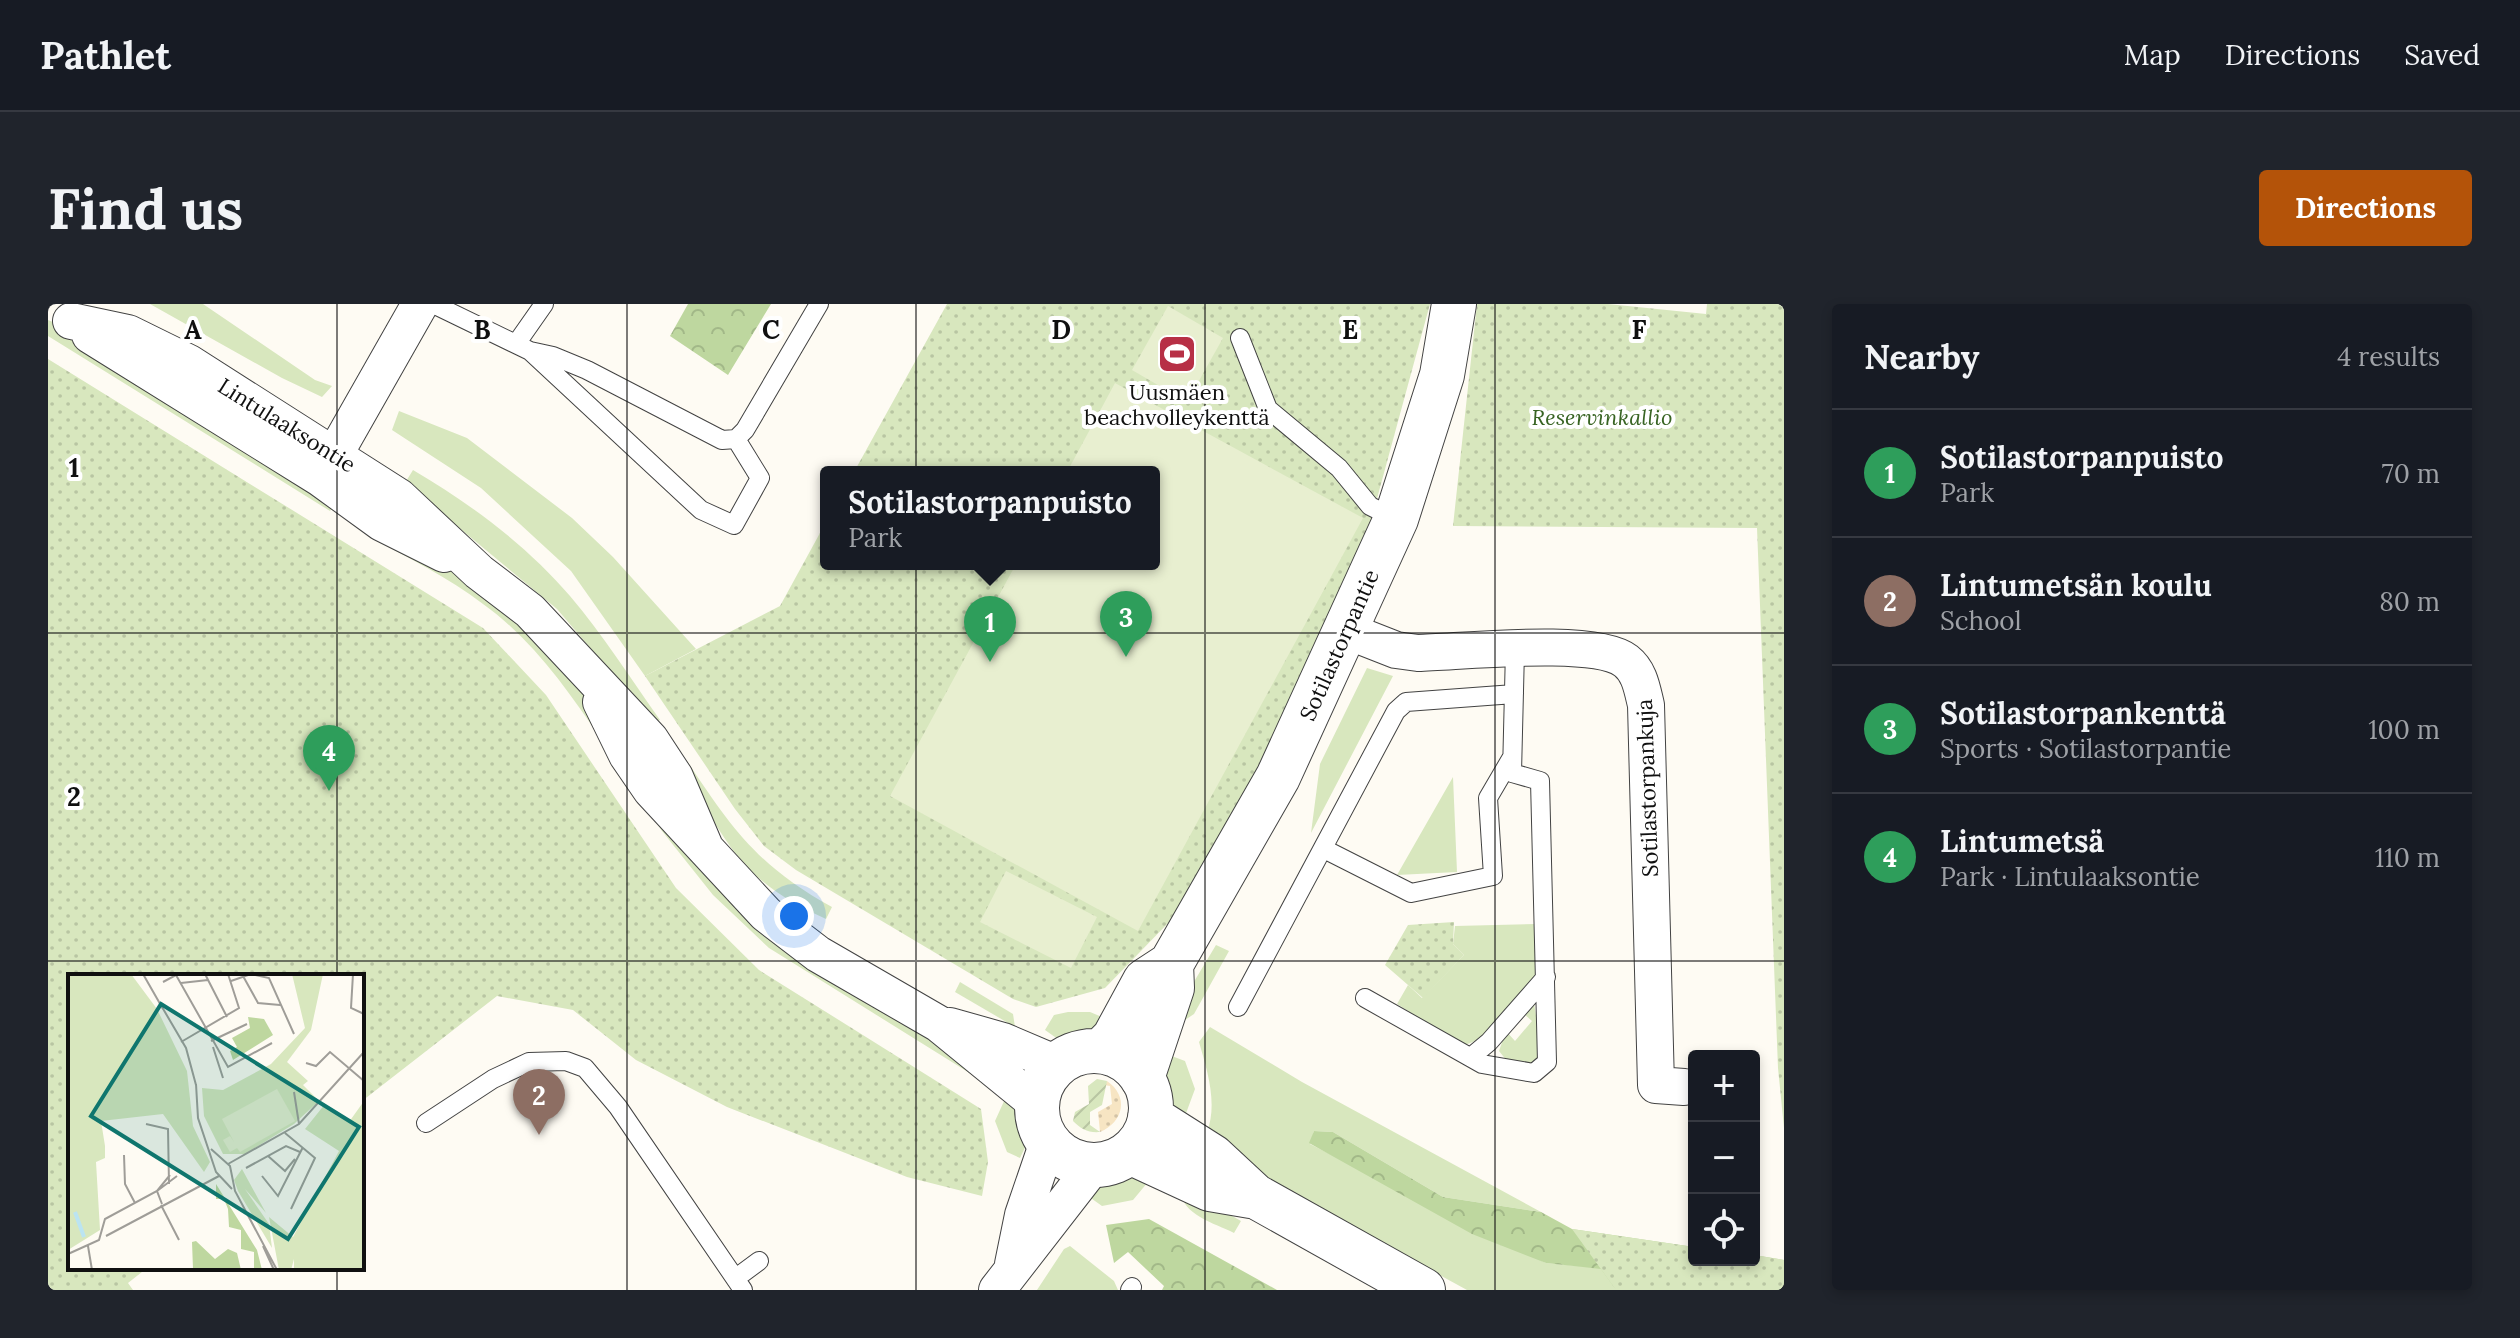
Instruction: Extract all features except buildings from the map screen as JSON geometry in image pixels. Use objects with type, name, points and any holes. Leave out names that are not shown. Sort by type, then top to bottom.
[{"type":"street","points":[[328,466],[420,304]]},
{"type":"street","name":"Sotilastorpantie","points":[[1101,1051],[1114,1038],[1145,981],[1171,964],[1278,777],[1396,519],[1442,375],[1454,304]]},
{"type":"street","name":"Lintulaaksontie","points":[[59,315],[112,352],[328,466],[399,497],[479,572],[530,611],[588,675],[638,772],[733,881],[776,922],[818,954],[939,1024],[1043,1123]]},
{"type":"street","name":"Sotilastorpankuja","points":[[1345,630],[1396,650],[1418,653],[1588,648],[1606,651],[1625,660],[1641,684],[1646,705],[1656,1085],[1684,1087]]},
{"type":"street","name":"Sotilastorpantie","points":[[1129,1128],[1172,988],[1171,964]]},
{"type":"street","name":"Lintulaaksontie","points":[[939,1024],[1003,1041],[1057,1064]]},
{"type":"street","points":[[1101,1051],[1124,1060],[1129,1128],[1005,1278],[1023,1215],[1043,1123],[1044,1082],[1057,1064],[1085,1052],[1101,1051]]},
{"type":"street","points":[[1043,1123],[1069,1159],[1129,1128]]},
{"type":"street","points":[[1129,1128],[1210,1189],[1255,1196],[1423,1290]]},
{"type":"lane","points":[[433,304],[523,348],[587,370],[722,440],[736,439]]},
{"type":"lane","points":[[523,348],[544,304]]},
{"type":"lane","points":[[736,439],[819,304]]},
{"type":"lane","points":[[1240,338],[1268,409],[1339,468],[1370,506],[1396,519]]},
{"type":"lane","points":[[523,348],[701,510],[734,525],[760,478],[736,439]]},
{"type":"lane","points":[[1365,998],[1482,1064],[1539,1072],[1547,1062],[1540,781],[1512,773],[1515,650]]},
{"type":"lane","points":[[1238,1007],[1324,849],[1388,721],[1406,702],[1514,694]]},
{"type":"lane","points":[[1324,849],[1411,893],[1493,876],[1488,798],[1512,757]]},
{"type":"lane","points":[[1471,1057],[1489,1042],[1546,977]]},
{"type":"lane","points":[[426,1123],[493,1079],[529,1062],[566,1061],[585,1068],[618,1107],[740,1284],[759,1261]]},
{"type":"green space","points":[[150,304],[203,304],[315,380],[332,386],[322,397]]},
{"type":"green space","points":[[688,304],[771,304],[728,375],[670,336]]},
{"type":"green space","points":[[947,304],[1430,304],[1366,539],[1256,781],[1173,918],[1105,988],[1036,1007],[1013,999],[796,870],[764,846],[735,809],[645,676],[780,606],[820,533],[820,570],[1160,570],[1160,466],[857,466]]},
{"type":"green space","name":"Reservinkallio","points":[[1477,304],[1608,304],[1706,314],[1707,304],[1784,304],[1784,1128],[1778,1068],[1757,528],[1453,526]]},
{"type":"green space","name":"Uusmäen beachvolleykenttä","points":[[1168,306],[1223,338],[1187,402],[1132,370]]},
{"type":"green space","points":[[48,320],[337,501],[330,511],[48,336]]},
{"type":"green space","points":[[48,359],[483,628],[546,695],[676,888],[759,970],[981,1109],[988,1162],[982,1196],[907,1177],[727,1107],[636,1060],[573,1010],[497,996],[364,1099],[364,974],[68,974],[68,1270],[144,1270],[128,1283],[133,1290],[48,1290]]},
{"type":"green space","points":[[1115,383],[1363,518],[1138,931],[890,796],[1013,570],[1160,570],[1160,466],[1070,466]]},
{"type":"green space","points":[[399,411],[467,438],[572,518],[613,557],[696,649],[645,676],[571,571],[481,488],[392,430]]},
{"type":"green space","points":[[413,470],[497,527],[553,577],[594,626],[660,720],[654,723],[557,609],[405,483]]},
{"type":"green space","points":[[376,526],[445,561],[560,657],[594,709],[601,739],[562,684],[517,633],[456,586],[371,538]]},
{"type":"green space","points":[[1367,668],[1393,676],[1311,833],[1320,764]]},
{"type":"green space","points":[[687,761],[718,807],[749,844],[785,877],[832,907],[826,919],[773,890],[738,856],[681,764]]},
{"type":"green space","points":[[1453,777],[1457,872],[1397,875]]},
{"type":"green space","points":[[637,793],[921,1024],[984,1082],[769,948],[713,895],[662,831]]},
{"type":"green space","points":[[1006,871],[1097,917],[1071,968],[980,922]]},
{"type":"green space","points":[[1454,922],[1453,944],[1464,955],[1423,998],[1385,965],[1408,925]]},
{"type":"green space","points":[[1536,924],[1539,971],[1504,1016],[1471,1043],[1461,1045],[1397,1004],[1408,985],[1422,998],[1464,955],[1453,944],[1455,926]]},
{"type":"green space","points":[[1216,945],[1229,951],[1194,1014],[1179,1024],[1171,1020]]},
{"type":"green space","points":[[960,982],[1013,1014],[1015,1027],[955,992]]},
{"type":"green space","points":[[1534,1003],[1542,1053],[1532,1065],[1507,1061],[1499,1051],[1506,1031],[1515,1041],[1532,1021],[1523,1013]]},
{"type":"green space","points":[[1090,1012],[1102,1017],[1092,1034],[1062,1042],[1045,1030],[1054,1015]]},
{"type":"green space","points":[[1210,1027],[1302,1082],[1541,1212],[1443,1197],[1333,1132],[1314,1131],[1310,1144],[1546,1263],[1601,1268],[1616,1290],[1467,1290],[1275,1185],[1252,1163],[1207,1132],[1211,1098],[1199,1042]]},
{"type":"green space","points":[[1169,1055],[1185,1061],[1195,1089],[1185,1116],[1170,1103],[1164,1089]]},
{"type":"green space","points":[[1097,1079],[1107,1081],[1102,1105],[1090,1112],[1090,1125],[1100,1132],[1085,1130],[1073,1121],[1075,1112],[1089,1104],[1088,1086]]},
{"type":"green space","points":[[1005,1099],[1022,1113],[1031,1135],[1020,1158],[1007,1152],[995,1121]]},
{"type":"green space","points":[[1314,1131],[1333,1132],[1443,1197],[1541,1212],[1572,1229],[1688,1246],[1688,1266],[1760,1266],[1760,1256],[1784,1260],[1784,1290],[1616,1290],[1601,1269],[1546,1263],[1472,1234],[1309,1143]]},
{"type":"green space","points":[[1125,1173],[1148,1182],[1133,1200],[1102,1206],[1088,1196],[1096,1183]]},
{"type":"green space","points":[[1181,1187],[1241,1221],[1234,1233],[1191,1211],[1185,1204]]},
{"type":"green space","points":[[1149,1219],[1277,1290],[1162,1290],[1164,1286],[1128,1252],[1114,1263],[1106,1225]]},
{"type":"green space","points":[[1572,1229],[1688,1246],[1688,1266],[1760,1266],[1760,1256],[1784,1260],[1784,1290],[1616,1290]]},
{"type":"green space","points":[[1070,1246],[1114,1281],[1118,1290],[1037,1290],[1064,1249]]},
{"type":"sand","points":[[1107,1081],[1119,1094],[1121,1108],[1114,1122],[1100,1132],[1098,1112],[1112,1104],[1110,1086],[1104,1085]]},
{"type":"place","name":"Uusmäen beachvolleykenttä","points":[[1177,354]]},
{"type":"place","name":"Sotilastorpankenttä","points":[[1126,657]]},
{"type":"place","name":"Sotilastorpanpuisto","points":[[990,662]]},
{"type":"place","name":"Lintumetsä","points":[[329,791]]},
{"type":"place","name":"Lintumetsän koulu","points":[[539,1135]]}]
